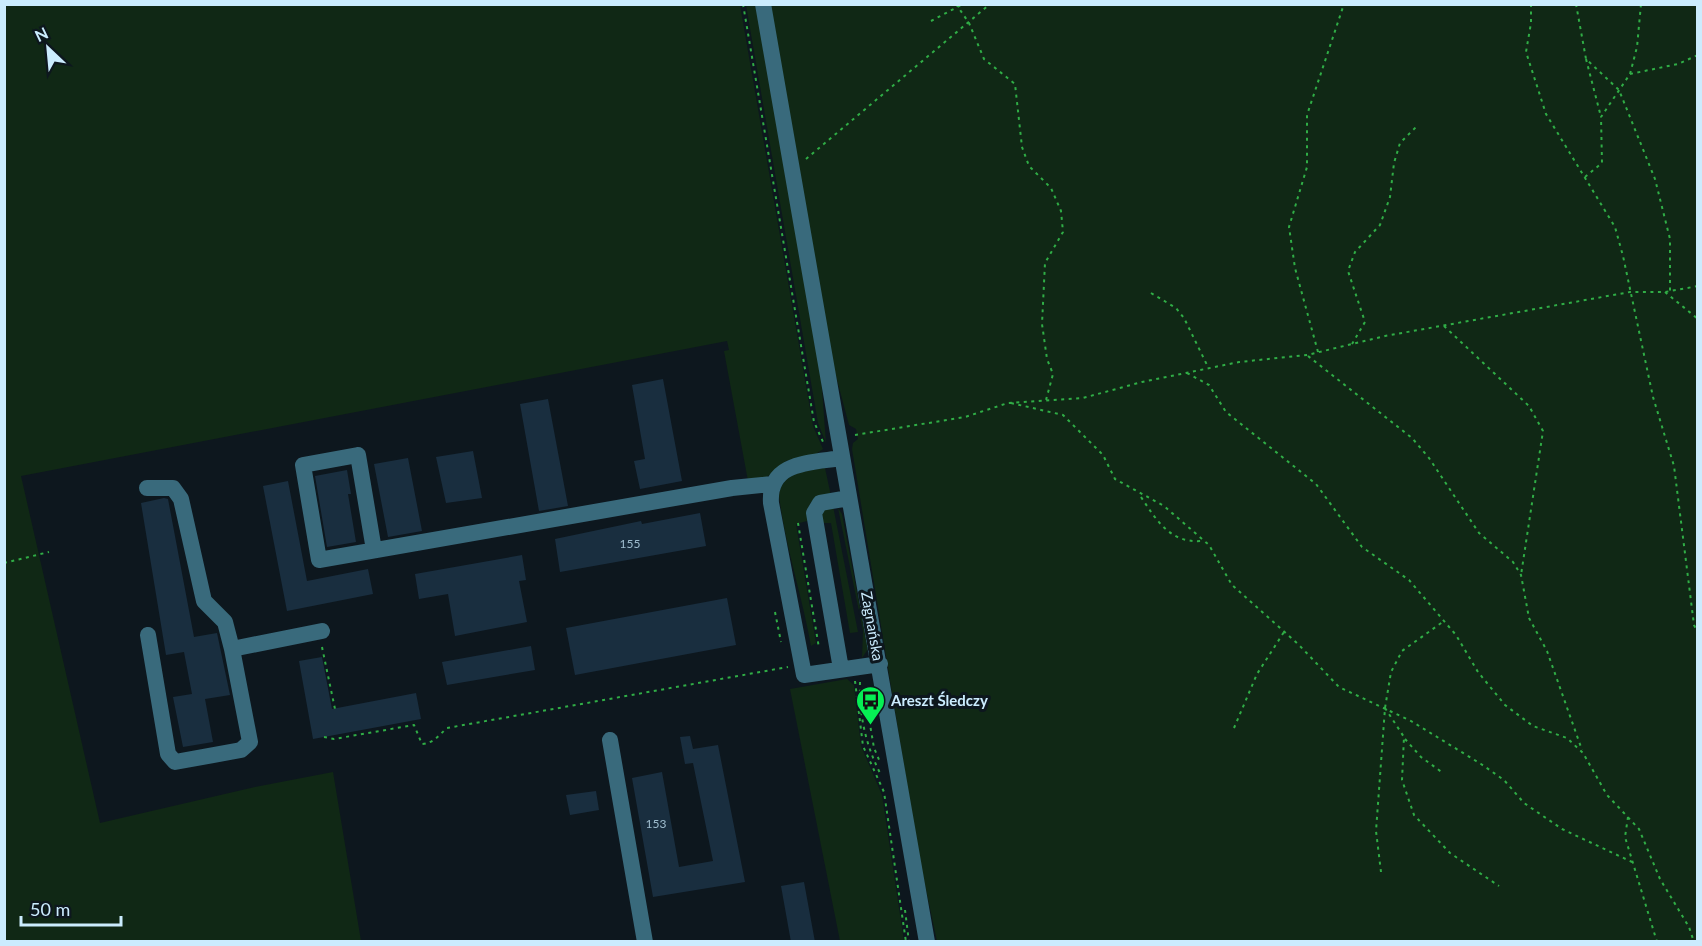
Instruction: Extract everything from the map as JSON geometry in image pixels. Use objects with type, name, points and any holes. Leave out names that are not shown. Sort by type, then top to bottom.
[{"type":"street","name":"Zagnańska","points":[[763,4],[817,310],[832,442],[842,458],[880,663],[927,942]]},
{"type":"street","points":[[374,550],[358,455],[303,465],[319,560],[732,488],[772,484]]},
{"type":"street","points":[[842,458],[790,468],[780,474],[772,484],[771,503],[804,675],[846,673],[880,663]]},
{"type":"street","points":[[147,488],[173,488],[181,499],[204,601],[225,622],[232,649],[249,742],[241,750],[176,762],[168,754],[148,635]]},
{"type":"street","points":[[846,673],[814,513],[820,504],[849,498]]},
{"type":"street","points":[[232,649],[321,635]]},
{"type":"street","points":[[610,740],[645,942]]},
{"type":"path","points":[[743,4],[814,422],[832,442],[965,417],[1008,403],[1083,398],[1187,373],[1307,355],[1444,325],[1630,292],[1665,292],[1698,286]]},
{"type":"path","points":[[931,21],[963,4]]},
{"type":"path","points":[[792,170],[990,4]]},
{"type":"path","points":[[1318,352],[1295,268],[1289,227],[1307,167],[1307,115],[1344,4]]},
{"type":"path","points":[[1531,4],[1532,23],[1526,52],[1546,114],[1615,227],[1653,397],[1674,466],[1694,625],[1698,633]]},
{"type":"path","points":[[1576,4],[1586,58],[1601,117],[1602,163],[1586,177]]},
{"type":"path","points":[[1601,117],[1630,74],[1637,47],[1641,4]]},
{"type":"path","points":[[957,6],[969,22],[984,59],[1016,84],[1022,147],[1029,166],[1051,188],[1061,210],[1063,232],[1045,263],[1042,324],[1047,359],[1053,374],[1046,400]]},
{"type":"path","points":[[1630,74],[1678,64],[1698,55]]},
{"type":"path","points":[[1586,58],[1619,90],[1655,179],[1670,239],[1670,291]]},
{"type":"path","points":[[1352,344],[1365,322],[1348,271],[1354,252],[1380,225],[1390,196],[1394,163],[1400,142],[1418,125]]},
{"type":"path","points":[[1665,292],[1698,319]]},
{"type":"path","points":[[1151,293],[1176,308],[1184,318],[1209,369]]},
{"type":"path","points":[[1444,325],[1529,406],[1543,431],[1521,575],[1529,618],[1547,651],[1583,753],[1607,795],[1639,830],[1660,879],[1689,927],[1694,942]]},
{"type":"path","points":[[1307,355],[1412,438],[1429,458],[1479,533],[1513,562],[1521,575]]},
{"type":"path","points":[[1187,373],[1209,385],[1226,411],[1316,484],[1362,547],[1409,580],[1444,621],[1478,672],[1505,705],[1533,726],[1567,738],[1583,753]]},
{"type":"path","points":[[1008,403],[1063,416],[1103,455],[1115,479],[1139,495],[1164,507],[1209,545],[1232,585],[1284,632],[1339,687],[1411,721],[1504,780],[1524,803],[1562,829],[1632,862]]},
{"type":"path","points":[[1139,495],[1170,536],[1181,540],[1203,541]]},
{"type":"path","points":[[798,523],[819,648]]},
{"type":"path","points":[[4,563],[49,552]]},
{"type":"path","points":[[774,602],[783,645]]},
{"type":"path","points":[[1381,872],[1376,831],[1385,708],[1390,672],[1402,651],[1444,621]]},
{"type":"path","points":[[1234,728],[1257,674],[1284,632]]},
{"type":"path","points":[[321,635],[335,709]]},
{"type":"path","points":[[324,737],[414,724],[422,744],[434,742],[447,728],[786,669],[789,662]]},
{"type":"path","points":[[846,673],[855,682],[863,746],[877,771],[885,801],[908,942]]},
{"type":"path","points":[[858,699],[860,679]]},
{"type":"path","points":[[858,699],[866,701],[875,751],[883,768],[877,771]]},
{"type":"path","points":[[1385,708],[1404,737],[1421,757],[1443,773]]},
{"type":"path","points":[[1404,737],[1402,780],[1414,815],[1450,853],[1499,886]]},
{"type":"path","points":[[1628,817],[1625,837],[1657,942]]},
{"type":"green space","points":[[5,5],[740,5],[813,426],[823,449],[816,454],[786,461],[767,477],[748,481],[724,351],[729,350],[727,341],[21,476],[100,823],[255,787],[333,772],[361,941],[5,942]]},
{"type":"green space","points":[[746,5],[757,5],[821,376],[826,443],[818,423]]},
{"type":"green space","points":[[769,5],[1697,5],[1697,941],[937,941],[919,857],[852,449],[853,443],[858,439],[856,429],[849,425],[831,357]]},
{"type":"green space","points":[[825,468],[831,496],[812,502],[808,508],[807,521],[796,524],[816,643],[811,646],[785,533],[779,495],[781,487],[790,477]]},
{"type":"green space","points":[[833,506],[858,632],[850,633],[831,523],[822,523],[821,511]]},
{"type":"green space","points":[[838,508],[842,514],[868,649],[862,658],[863,631]]},
{"type":"green space","points":[[847,679],[854,685],[861,746],[882,795],[904,941],[840,941],[790,689]]},
{"type":"building","points":[[663,379],[682,481],[640,489],[634,461],[645,459],[632,385]]},
{"type":"building","points":[[548,399],[568,506],[539,511],[520,404]]},
{"type":"building","points":[[473,451],[482,498],[446,503],[436,457]]},
{"type":"building","points":[[408,458],[422,531],[388,537],[374,464]]},
{"type":"building","points":[[347,470],[351,494],[348,494],[356,542],[327,547],[315,476]]},
{"type":"building","points":[[288,481],[307,581],[368,569],[373,594],[287,611],[263,486]]},
{"type":"building","points":[[168,499],[194,637],[217,633],[230,695],[205,699],[213,742],[183,747],[173,697],[192,694],[184,652],[166,655],[141,503]]},
{"type":"building","points":[[700,513],[706,546],[560,572],[555,539],[641,521],[642,524]]},
{"type":"building","points":[[522,555],[526,580],[519,581],[527,622],[455,636],[448,594],[419,599],[415,574]]},
{"type":"building","points":[[727,598],[736,645],[575,675],[566,628]]},
{"type":"building","points":[[531,646],[535,670],[447,685],[442,662]]},
{"type":"building","points":[[322,657],[332,709],[416,693],[421,719],[313,739],[299,661]]},
{"type":"building","points":[[690,736],[693,749],[718,745],[745,882],[653,897],[632,778],[662,772],[679,867],[713,861],[693,763],[685,764],[680,737]]},
{"type":"building","points":[[596,791],[599,810],[570,815],[566,795]]},
{"type":"building","points":[[804,882],[815,942],[791,942],[781,886]]},
{"type":"place","name":"Areszt Śledczy","points":[[870,726]]}]
